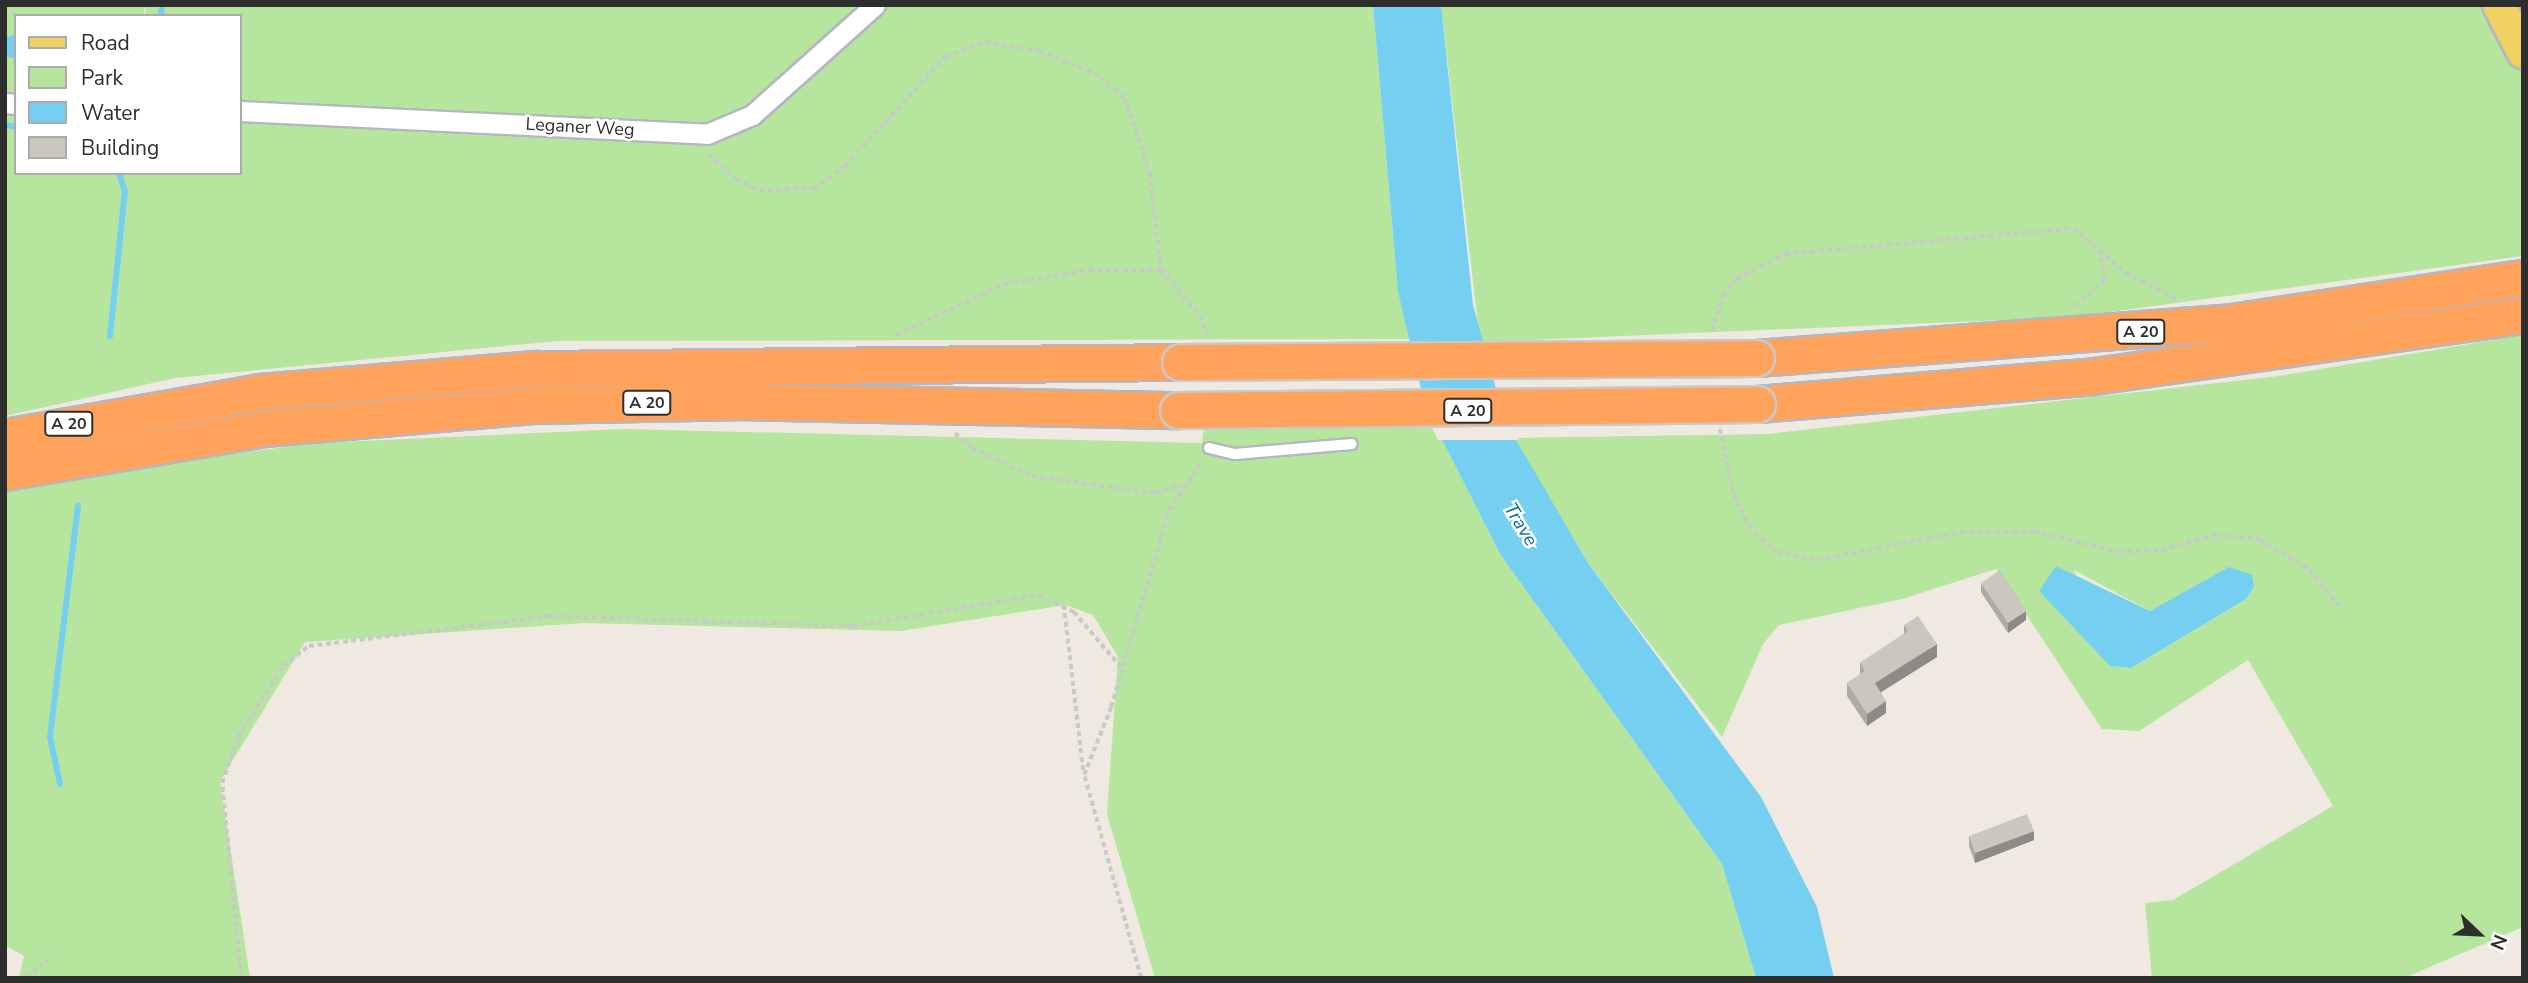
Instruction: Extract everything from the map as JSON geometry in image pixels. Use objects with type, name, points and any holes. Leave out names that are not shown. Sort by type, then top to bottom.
[{"type":"highway","name":"A 20","points":[[5,437],[259,392],[496,371],[1194,354],[1756,358],[2231,322],[2523,278]]},
{"type":"highway","name":"A 20","points":[[5,472],[265,428],[536,405],[736,401],[1178,410],[1757,404],[2094,376],[2523,315]]},
{"type":"main road","points":[[2498,5],[2523,51]]},
{"type":"street","name":"Leganer Weg","points":[[242,111],[707,134],[752,115],[875,5]]},
{"type":"lane","points":[[1209,448],[1235,454],[1352,443]]},
{"type":"path","points":[[707,134],[708,153],[736,179],[760,190],[814,188],[845,166],[946,57],[985,42],[1039,51],[1094,73],[1125,98],[1150,173],[1161,270],[1200,316],[1194,354]]},
{"type":"path","points":[[2065,312],[2105,280],[2099,253]]},
{"type":"path","points":[[896,335],[1004,284],[1089,270],[1161,270]]},
{"type":"path","points":[[950,428],[972,448],[1032,476],[1156,494],[1184,484]]},
{"type":"path","points":[[1084,775],[1122,668],[1169,510],[1209,448]]},
{"type":"path","points":[[241,978],[222,783],[237,737],[284,666],[309,646],[551,617],[853,626],[1039,595],[1063,603],[1122,668]]},
{"type":"path","points":[[1063,603],[1084,775],[1141,978]]},
{"type":"path","points":[[26,978],[50,958]]},
{"type":"green space","points":[[5,5],[145,5],[144,14],[14,14],[14,175],[242,175],[242,14],[145,14],[146,5],[1373,5],[1398,292],[1410,339],[557,341],[175,378],[5,416]]},
{"type":"green space","points":[[1441,5],[2523,5],[2523,256],[2073,317],[1480,342]]},
{"type":"green space","points":[[2523,335],[2523,927],[2404,978],[2152,978],[2145,903],[2173,900],[2333,806],[2248,660],[2139,731],[2102,729],[1996,569],[1902,599],[1779,625],[1763,644],[1722,737],[1588,563],[1514,438],[1768,434],[2279,376]],"holes":[[[2074,570],[2150,611],[2189,591],[2254,587],[2246,599],[2131,668],[2110,666]]]},
{"type":"green space","points":[[1207,403],[1425,406],[1500,554],[1722,864],[1756,978],[1155,978],[1107,814],[1118,657],[1093,615],[1066,605],[900,631],[583,623],[305,642],[220,781],[250,978],[19,978],[24,956],[5,945],[5,483],[317,443],[624,429],[1202,443]]},
{"type":"water","name":"Trave","points":[[1373,5],[1441,5],[1473,305],[1505,421],[1588,563],[1761,797],[1817,907],[1834,978],[1756,978],[1722,864],[1500,554],[1425,406],[1398,292]]},
{"type":"water","points":[[14,35],[14,58],[5,56],[5,38]]},
{"type":"water","points":[[2056,566],[2150,611],[2229,567],[2252,575],[2254,587],[2246,599],[2131,668],[2110,666],[2039,591]]},
{"type":"pier","points":[[1422,407],[1508,420],[1519,440],[1438,440]]},
{"type":"building","points":[[2000,570],[2026,611],[2008,623],[1981,583]]},
{"type":"building","points":[[1918,616],[1937,644],[1875,683],[1886,701],[1867,714],[1847,683],[1865,671],[1860,663],[1908,631],[1904,625]]},
{"type":"building","points":[[2027,814],[2034,831],[1975,853],[1969,836]]},
{"type":"waterway","points":[[161,14],[162,5]]},
{"type":"waterway","points":[[5,125],[14,127]]},
{"type":"waterway","points":[[110,336],[125,192],[120,175]]},
{"type":"waterway","points":[[60,784],[50,737],[78,506]]}]
